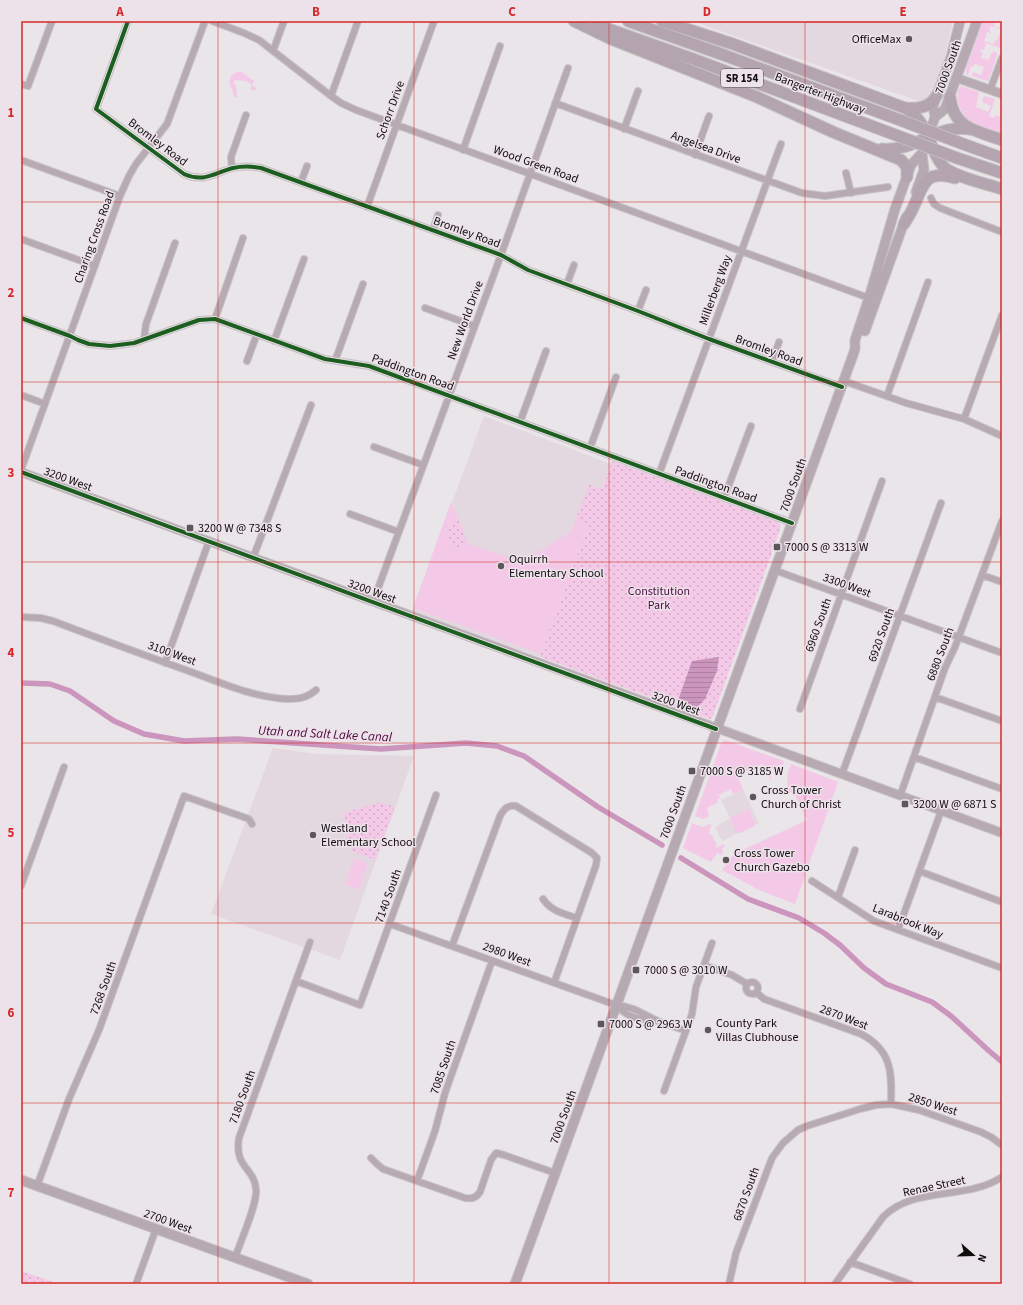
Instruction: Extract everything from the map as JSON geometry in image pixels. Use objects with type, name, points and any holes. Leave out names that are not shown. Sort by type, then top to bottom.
[{"type":"highway","points":[[574,21],[611,39],[757,97],[833,132],[900,160],[906,167],[907,177]]},
{"type":"highway","name":"Bangerter Highway","points":[[584,21],[693,59],[957,158],[1002,173]]},
{"type":"highway","name":"Bangerter Highway","points":[[628,21],[1002,158]]},
{"type":"highway","points":[[662,21],[733,44],[909,111],[918,119],[925,129],[938,159],[944,167],[957,174],[1002,189]]},
{"type":"highway","points":[[900,107],[923,107],[931,104],[937,95]]},
{"type":"highway","points":[[950,97],[952,107],[958,119],[967,127],[1002,140]]},
{"type":"highway","points":[[872,147],[884,150],[898,149],[911,146],[938,133],[955,129],[974,130]]},
{"type":"highway","points":[[904,224],[914,208],[922,186],[932,177],[941,175],[962,180],[978,181]]},
{"type":"main road","name":"7000 South","points":[[855,349],[855,340],[907,177],[912,165],[922,153],[935,117],[933,106],[951,57],[960,21]]},
{"type":"main road","name":"7000 South","points":[[935,117],[945,109],[977,21]]},
{"type":"main road","name":"7000 South","points":[[515,1284],[855,349],[860,342],[924,170],[922,153]]},
{"type":"main road","name":"2700 West","points":[[21,1180],[235,1258],[292,1281],[308,1284]]},
{"type":"street","points":[[21,84],[28,86],[52,21]]},
{"type":"street","name":"Bromley Road","points":[[128,21],[96,109],[184,174],[191,177],[201,178],[243,166],[261,168],[501,255],[528,270],[772,362],[964,419],[1002,436]]},
{"type":"street","name":"Charing Cross Road","points":[[21,471],[120,196],[129,176],[162,131],[171,116],[205,21]]},
{"type":"street","name":"Wood Green Road","points":[[212,21],[259,40],[331,96],[356,110],[869,298]]},
{"type":"street","points":[[273,52],[284,21]]},
{"type":"street","points":[[331,96],[358,21]]},
{"type":"street","name":"Schorr Drive","points":[[367,207],[434,21]]},
{"type":"street","points":[[463,150],[500,46]]},
{"type":"street","points":[[990,90],[1002,58]]},
{"type":"street","name":"New World Drive","points":[[373,602],[501,255],[568,68]]},
{"type":"street","points":[[957,78],[1002,94]]},
{"type":"street","points":[[624,129],[638,91]]},
{"type":"street","name":"Angelsea Drive","points":[[555,103],[767,182],[809,195],[825,196],[888,187]]},
{"type":"street","points":[[232,168],[232,157],[246,115]]},
{"type":"street","points":[[695,155],[709,116]]},
{"type":"street","name":"Millerberg Way","points":[[659,474],[781,144]]},
{"type":"street","points":[[21,160],[120,196]]},
{"type":"street","points":[[301,182],[307,166]]},
{"type":"street","points":[[846,173],[851,193]]},
{"type":"street","points":[[931,198],[934,204],[940,208],[1002,232]]},
{"type":"street","points":[[433,230],[438,215]]},
{"type":"street","points":[[215,319],[243,238]]},
{"type":"street","points":[[21,240],[95,266]]},
{"type":"street","points":[[144,339],[146,324],[175,243]]},
{"type":"street","points":[[274,341],[304,259]]},
{"type":"street","points":[[567,284],[574,265]]},
{"type":"street","points":[[887,396],[928,282]]},
{"type":"street","points":[[335,361],[363,284]]},
{"type":"street","points":[[638,311],[646,290]]},
{"type":"street","points":[[425,308],[474,326]]},
{"type":"street","points":[[964,419],[1002,314]]},
{"type":"street","name":"Paddington Road","points":[[21,318],[89,344],[110,346],[122,346],[200,320],[215,319],[274,341],[335,361],[365,365],[792,523]]},
{"type":"street","points":[[247,361],[257,334]]},
{"type":"street","points":[[772,362],[779,342]]},
{"type":"street","points":[[520,422],[546,351]]},
{"type":"street","points":[[590,448],[616,377]]},
{"type":"street","points":[[21,395],[45,404]]},
{"type":"street","points":[[253,558],[311,405]]},
{"type":"street","points":[[724,498],[751,426]]},
{"type":"street","points":[[374,447],[423,465]]},
{"type":"street","name":"3200 West","points":[[21,471],[716,729],[1002,833]]},
{"type":"street","name":"6960 South","points":[[800,709],[882,481]]},
{"type":"street","name":"6920 South","points":[[842,774],[941,503]]},
{"type":"street","points":[[350,514],[399,532]]},
{"type":"street","name":"6880 South","points":[[900,796],[935,696],[1002,521]]},
{"type":"street","points":[[165,663],[209,541]]},
{"type":"street","name":"3300 West","points":[[774,570],[1002,653]]},
{"type":"street","points":[[982,575],[1002,582]]},
{"type":"street","name":"3100 West","points":[[21,616],[53,621],[234,688],[270,697],[287,699],[303,698],[311,695],[316,690]]},
{"type":"street","points":[[935,696],[1002,721]]},
{"type":"street","points":[[914,757],[1002,788]]},
{"type":"street","points":[[21,886],[64,767]]},
{"type":"street","name":"7140 South","points":[[296,981],[360,1005],[436,795]]},
{"type":"street","name":"7268 South","points":[[37,1186],[69,1099],[99,1030],[184,796],[249,819],[252,824]]},
{"type":"street","points":[[452,946],[500,816],[507,807],[511,805],[520,808],[592,853],[597,858],[596,865],[554,983]]},
{"type":"street","points":[[898,930],[941,811]]},
{"type":"street","points":[[838,897],[855,850]]},
{"type":"street","points":[[919,871],[1002,902]]},
{"type":"street","name":"Larabrook Way","points":[[812,881],[874,921],[1002,968]]},
{"type":"street","points":[[543,899],[547,906],[553,910],[577,918]]},
{"type":"street","name":"2980 West","points":[[390,924],[616,1006],[624,1014],[641,1020],[657,1020],[686,1031]]},
{"type":"street","name":"7180 South","points":[[235,1258],[257,1195],[254,1181],[244,1166],[238,1152],[239,1138],[310,942]]},
{"type":"street","points":[[664,1091],[692,1014],[696,987],[712,943]]},
{"type":"street","name":"7085 South","points":[[417,1181],[435,1130],[445,1093],[492,961]]},
{"type":"street","name":"2870 West","points":[[704,965],[732,975],[747,984],[751,982],[756,984],[758,988],[756,992],[764,999],[861,1034],[874,1042],[887,1058],[890,1067],[891,1104]]},
{"type":"street","name":"2850 West","points":[[807,1126],[860,1109],[876,1105],[891,1104],[919,1110],[981,1132],[1002,1145]]},
{"type":"street","name":"6870 South","points":[[729,1284],[736,1252],[772,1158],[780,1146],[790,1136],[807,1126]]},
{"type":"street","points":[[371,1158],[383,1169],[465,1198],[474,1198],[480,1192],[491,1160],[496,1154],[504,1155],[556,1173]]},
{"type":"street","name":"Renae Street","points":[[835,1284],[883,1217],[892,1208],[901,1203],[917,1198],[982,1187],[1002,1177]]},
{"type":"street","points":[[136,1284],[156,1229]]},
{"type":"street","points":[[850,1262],[910,1284]]},
{"type":"shaded area","points":[[692,21],[953,21],[944,60],[932,93],[924,103]]},
{"type":"shaded area","name":"Oquirrh Elementary School","points":[[484,416],[608,463],[612,461],[540,657],[412,611]]},
{"type":"shaded area","points":[[719,657],[717,671],[705,699],[693,712],[676,706],[692,661]]},
{"type":"shaded area","name":"Westland Elementary School","points":[[273,748],[317,754],[414,756],[340,960],[211,914]]},
{"type":"shaded area","points":[[743,789],[759,823],[722,841],[715,827],[730,818],[721,800]]},
{"type":"green space","points":[[983,21],[995,21],[994,26],[999,28],[1002,24],[1002,30],[991,26],[989,30],[991,33],[987,32],[984,41],[994,44],[999,35],[1002,36],[1000,48],[986,43],[984,50],[981,49],[980,52],[983,53],[981,58],[988,60],[993,51],[998,53],[988,81],[971,76],[973,72],[981,75],[984,67],[975,64],[973,67],[971,66],[968,75],[966,74],[966,69]]},
{"type":"green space","points":[[237,72],[242,72],[254,81],[252,85],[257,90],[251,90],[251,84],[246,81],[235,80],[233,83],[236,85],[237,97],[234,97],[229,81],[232,75]]},
{"type":"green space","points":[[961,86],[979,92],[976,107],[988,112],[991,106],[982,102],[984,96],[995,99],[989,116],[994,118],[996,115],[1002,118],[1002,133],[974,123],[964,115],[960,109],[957,95]]},
{"type":"green space","name":"Constitution Park","points":[[612,461],[777,522],[781,525],[713,716],[710,719],[540,657],[589,524],[576,519],[589,485],[602,489]]},
{"type":"green space","points":[[451,502],[459,521],[445,527],[454,550],[468,544],[522,562],[571,532],[576,519],[589,524],[541,654],[413,608]]},
{"type":"green space","points":[[459,521],[468,544],[454,550],[445,527]]},
{"type":"green space","points":[[725,740],[784,761],[783,765],[776,766],[771,769],[771,780],[763,764],[737,775],[743,789],[733,794],[731,789],[719,795],[720,798],[717,799],[718,802],[707,808],[709,814],[708,817],[703,819],[695,816],[721,744]]},
{"type":"green space","points":[[791,764],[838,782],[795,904],[757,889],[722,870],[734,854],[807,820],[793,791],[790,793],[788,791],[787,775]]},
{"type":"green space","points":[[380,802],[395,807],[375,860],[351,851],[344,813]]},
{"type":"green space","points":[[749,809],[755,826],[740,833],[736,832],[730,818]]},
{"type":"green space","points":[[692,823],[702,827],[711,824],[709,833],[713,836],[714,841],[716,841],[716,848],[724,844],[725,846],[722,849],[723,852],[721,855],[717,853],[711,862],[683,848]]},
{"type":"green space","points":[[354,858],[368,863],[359,890],[345,885]]},
{"type":"green space","points":[[21,1271],[59,1284],[21,1284]]},
{"type":"waterway","name":"Utah and Salt Lake Canal","points":[[21,683],[50,684],[70,691],[114,721],[144,734],[184,741],[237,739],[381,749],[466,743],[497,746],[524,756],[598,807],[662,845]]},
{"type":"waterway","name":"Utah and Salt Lake Canal","points":[[681,858],[748,899],[799,918],[824,933],[840,945],[864,968],[886,984],[932,1002],[951,1016],[1002,1062]]},
{"type":"cycle path","points":[[128,21],[96,109],[184,174],[197,178],[209,176],[236,167],[247,166],[261,168],[501,255],[528,270],[709,339],[842,387]]},
{"type":"cycle path","points":[[21,318],[89,344],[110,346],[134,343],[199,320],[215,319],[325,359],[369,366],[792,523]]},
{"type":"cycle path","points":[[21,472],[716,729]]},
{"type":"place","name":"OfficeMax","points":[[909,39]]},
{"type":"place","name":"3200 W @ 7348 S","points":[[190,528]]},
{"type":"place","name":"7000 S @ 3313 W","points":[[777,547]]},
{"type":"place","name":"Oquirrh Elementary School","points":[[501,566]]},
{"type":"place","name":"7000 S @ 3185 W","points":[[692,771]]},
{"type":"place","name":"Cross Tower Church of Christ","points":[[753,797]]},
{"type":"place","name":"3200 W @ 6871 S","points":[[905,804]]},
{"type":"place","name":"Westland Elementary School","points":[[313,835]]},
{"type":"place","name":"Cross Tower Church Gazebo","points":[[726,860]]},
{"type":"place","name":"7000 S @ 3010 W","points":[[636,970]]},
{"type":"place","name":"7000 S @ 2963 W","points":[[601,1024]]},
{"type":"place","name":"County Park Villas Clubhouse","points":[[708,1030]]}]
